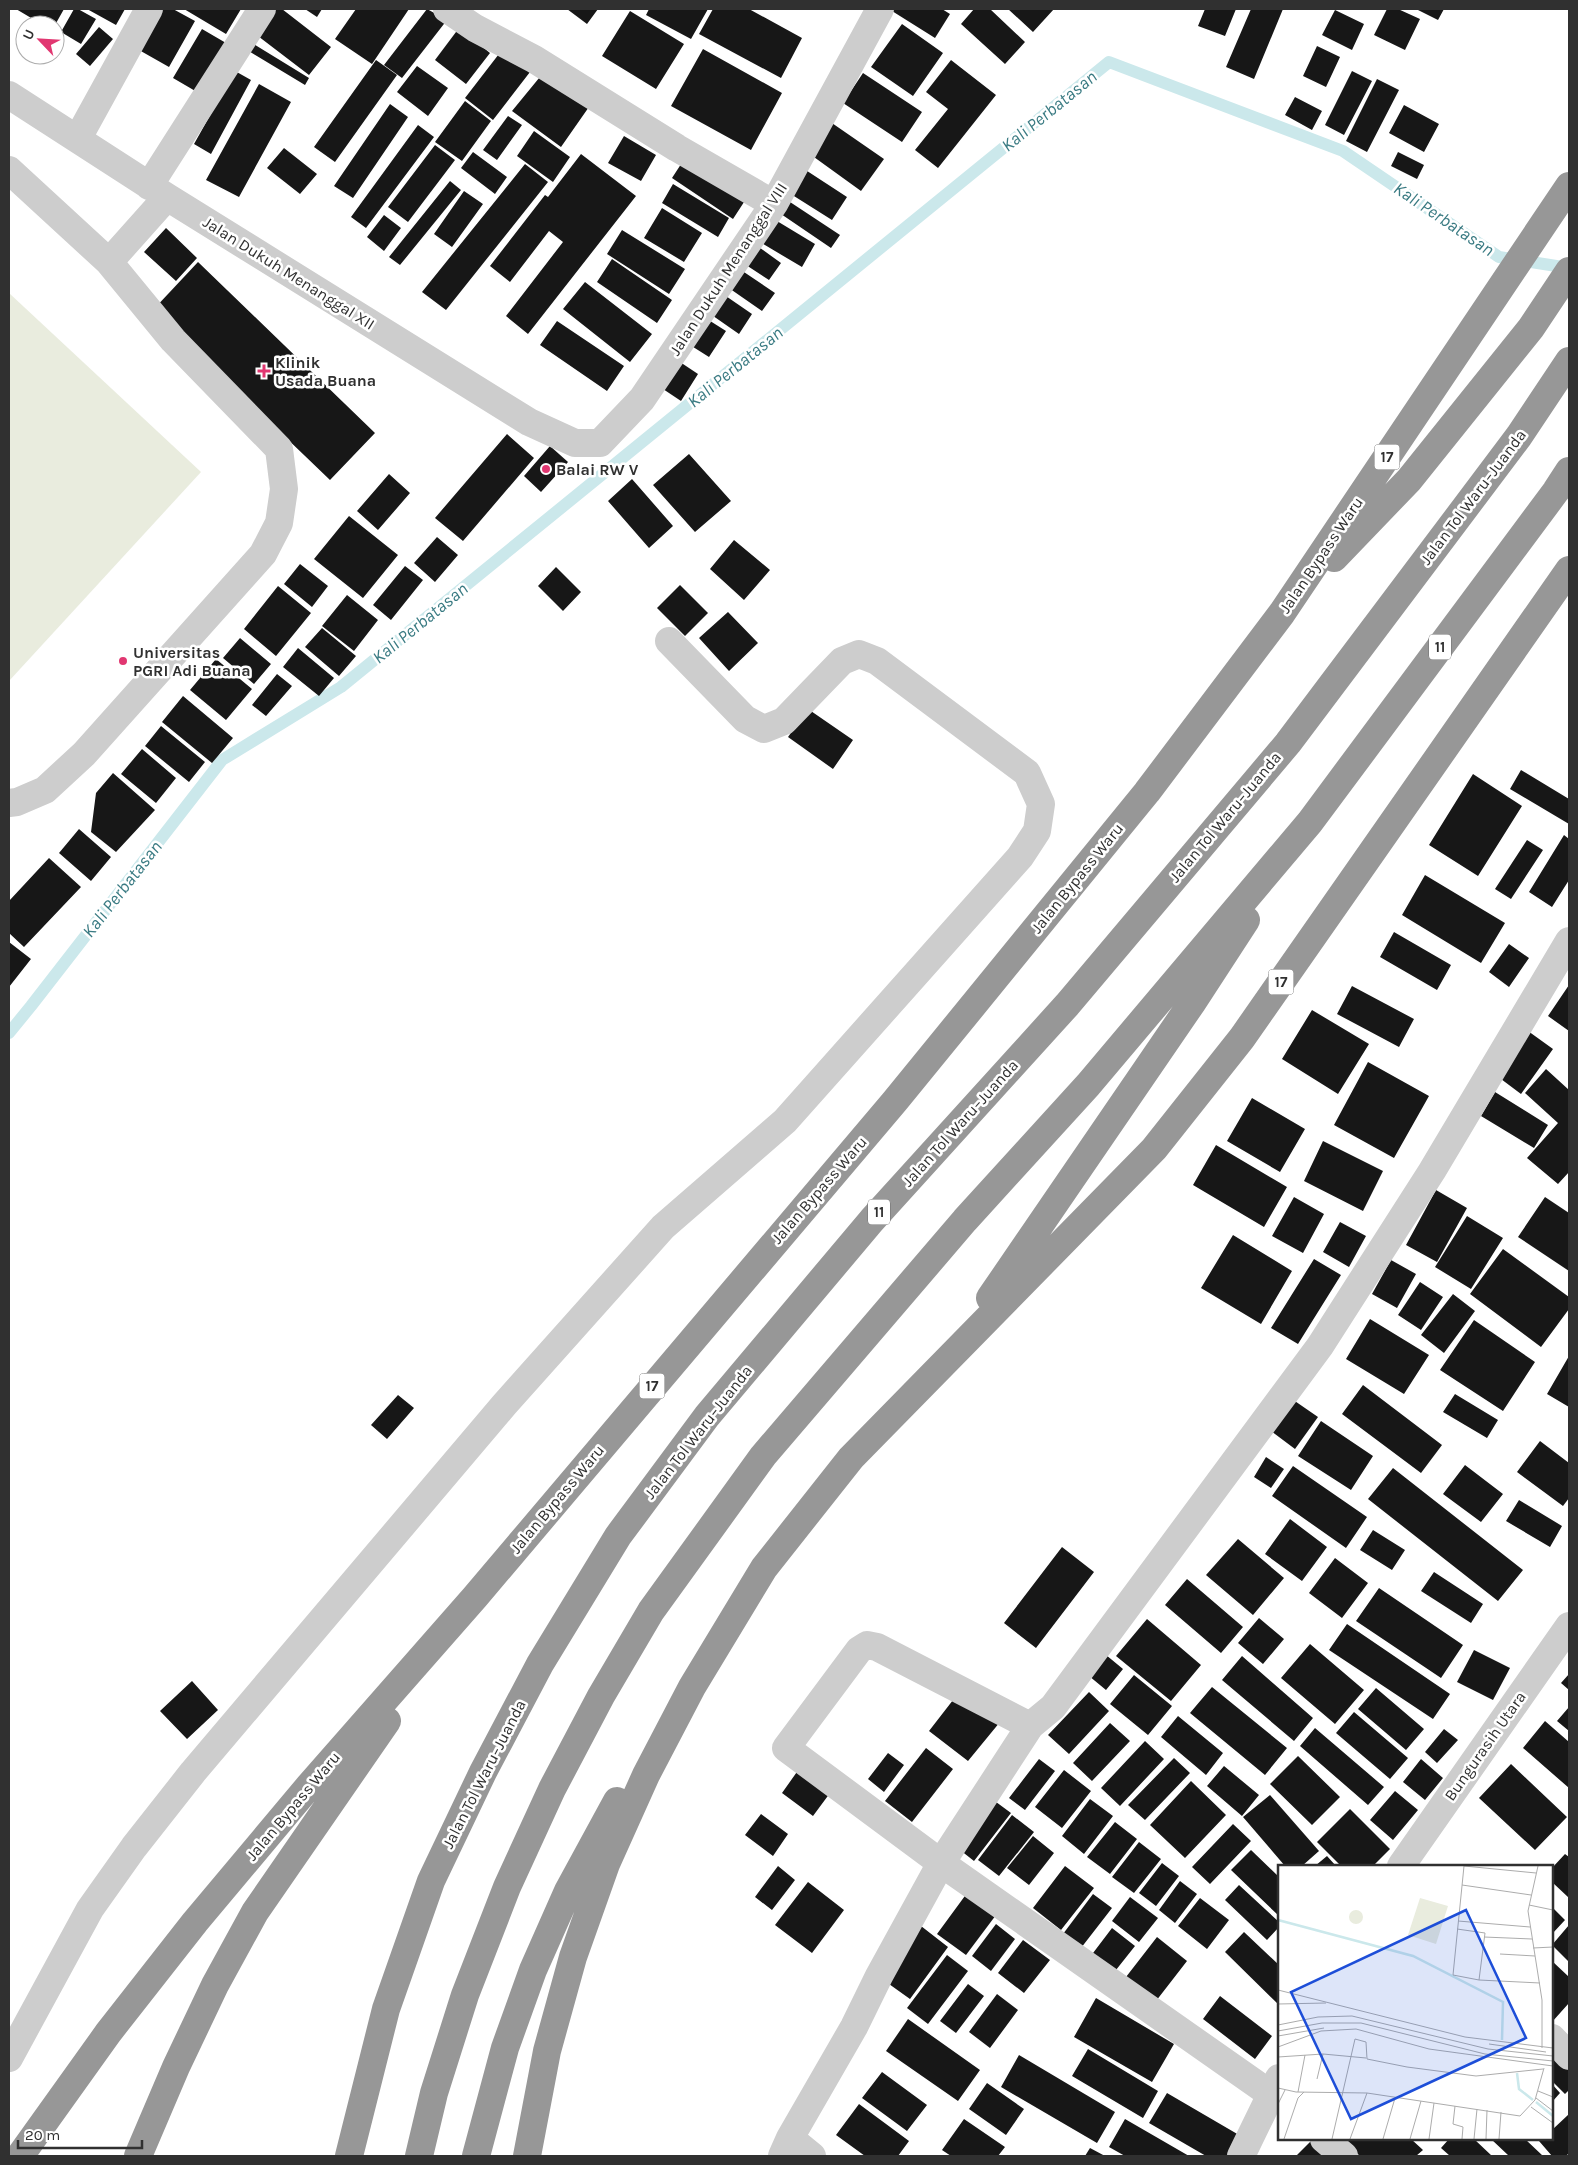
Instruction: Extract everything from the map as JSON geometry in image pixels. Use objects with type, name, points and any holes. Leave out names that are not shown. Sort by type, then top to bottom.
[{"type":"highway","name":"Jalan Bypass Waru","points":[[20,2156],[108,2033],[195,1922],[309,1786],[475,1597],[896,1101],[1147,792],[1282,613],[1548,220],[1569,186]]},
{"type":"highway","points":[[1282,613],[1409,480],[1531,328],[1569,271]]},
{"type":"highway","name":"Jalan Tol Waru–Juanda","points":[[349,2156],[386,2009],[431,1882],[483,1772],[540,1664],[618,1536],[707,1416],[866,1227],[1067,1005],[1288,743],[1519,436],[1569,361]]},
{"type":"highway","name":"11","points":[[419,2156],[434,2093],[465,1995],[507,1887],[556,1781],[601,1696],[651,1611],[763,1456],[965,1220],[1088,1085],[1310,822],[1569,471]]},
{"type":"highway","name":"17","points":[[527,2156],[547,2051],[573,1957],[606,1864],[646,1775],[692,1687],[770,1560],[851,1458],[1154,1149],[1242,1038],[1569,570]]},
{"type":"highway","points":[[949,1358],[1192,1003],[1310,822]]},
{"type":"highway","points":[[138,2156],[203,2009],[255,1912],[354,1767],[475,1597]]},
{"type":"highway","points":[[476,2156],[505,2048],[533,1970],[568,1892],[612,1808],[692,1687]]},
{"type":"street","points":[[78,138],[149,9]]},
{"type":"street","points":[[109,262],[158,192],[262,9]]},
{"type":"street","points":[[447,9],[476,28],[534,59],[676,148],[774,204]]},
{"type":"street","name":"Jalan Dukuh Menanggal VIII","points":[[574,443],[600,443],[642,399],[774,204],[880,9]]},
{"type":"street","name":"Jalan Dukuh Menanggal XII","points":[[9,94],[158,192],[528,422],[574,443]]},
{"type":"street","points":[[9,170],[109,262],[173,340],[279,449],[284,488],[279,523],[264,554],[84,754],[45,790],[17,802],[9,802]]},
{"type":"street","points":[[9,2058],[90,1909],[134,1847],[200,1764],[504,1405],[656,1235],[784,1121],[1020,857],[1037,831],[1041,804],[1027,773],[877,661],[859,654],[842,661],[784,722],[764,729],[745,718],[669,641]]},
{"type":"street","points":[[812,2156],[786,2147],[854,2027],[875,1984],[942,1863],[1030,1726],[1053,1707],[1320,1346],[1432,1171],[1569,941]]},
{"type":"street","name":"Bungurasih Utara","points":[[1402,1865],[1569,1626]]},
{"type":"street","points":[[1030,1726],[877,1647],[867,1645],[859,1650],[786,1748],[942,1863],[1276,2090],[1241,2156]]},
{"type":"street","points":[[1553,2039],[1569,2056]]},
{"type":"street","points":[[1325,2140],[1344,2156]]},
{"type":"shaded area","points":[[9,293],[201,472],[9,681]]},
{"type":"building","points":[[16,9],[64,9],[61,15],[26,15]]},
{"type":"building","points":[[74,9],[78,9],[96,19],[81,44],[65,34],[65,25]]},
{"type":"building","points":[[87,9],[125,9],[116,25]]},
{"type":"building","points":[[162,9],[173,9],[195,21],[169,67],[139,50]]},
{"type":"building","points":[[184,9],[241,9],[226,34]]},
{"type":"building","points":[[274,9],[282,9],[331,47],[309,75],[254,33]]},
{"type":"building","points":[[305,9],[322,9],[317,17]]},
{"type":"building","points":[[356,9],[409,9],[372,64],[335,39]]},
{"type":"building","points":[[427,9],[447,20],[402,78],[384,65]]},
{"type":"building","points":[[567,9],[598,9],[587,24]]},
{"type":"building","points":[[649,9],[708,9],[691,39],[646,15]]},
{"type":"building","points":[[713,9],[749,9],[802,38],[781,78],[699,34]]},
{"type":"building","points":[[893,9],[942,9],[950,14],[935,38],[892,11]]},
{"type":"building","points":[[974,9],[990,9],[1025,42],[1005,64],[961,24]]},
{"type":"building","points":[[1008,9],[1054,9],[1033,32]]},
{"type":"building","points":[[1205,9],[1236,9],[1225,36],[1198,26]]},
{"type":"building","points":[[1251,9],[1283,9],[1254,79],[1226,67]]},
{"type":"building","points":[[1387,9],[1398,9],[1420,19],[1405,50],[1374,35]]},
{"type":"building","points":[[1416,9],[1444,9],[1438,20]]},
{"type":"building","points":[[1335,10],[1364,24],[1352,50],[1322,35]]},
{"type":"building","points":[[630,11],[684,44],[656,89],[602,56]]},
{"type":"building","points":[[902,24],[943,53],[913,96],[871,67]]},
{"type":"building","points":[[99,27],[113,39],[90,66],[76,54]]},
{"type":"building","points":[[459,28],[490,53],[466,84],[435,60]]},
{"type":"building","points":[[202,29],[226,43],[197,92],[173,78]]},
{"type":"building","points":[[252,43],[309,78],[305,85],[247,50]]},
{"type":"building","points":[[1317,46],[1340,57],[1326,87],[1303,76]]},
{"type":"building","points":[[703,49],[782,93],[751,150],[671,106]]},
{"type":"building","points":[[502,50],[530,72],[493,120],[465,98]]},
{"type":"building","points":[[376,60],[397,75],[335,162],[314,147]]},
{"type":"building","points":[[951,60],[996,95],[938,168],[915,150],[948,109],[926,92]]},
{"type":"building","points":[[417,66],[448,88],[428,116],[397,92]]},
{"type":"building","points":[[235,71],[251,80],[211,154],[194,144]]},
{"type":"building","points":[[1352,71],[1372,81],[1344,135],[1325,125]]},
{"type":"building","points":[[544,72],[591,104],[561,147],[512,111]]},
{"type":"building","points":[[863,73],[922,112],[902,142],[843,103]]},
{"type":"building","points":[[1377,79],[1399,90],[1367,152],[1346,141]]},
{"type":"building","points":[[259,84],[291,102],[239,197],[206,180]]},
{"type":"building","points":[[1295,97],[1322,111],[1312,130],[1285,115]]},
{"type":"building","points":[[465,101],[491,121],[462,161],[435,142]]},
{"type":"building","points":[[390,104],[408,117],[353,198],[334,186]]},
{"type":"building","points":[[1404,105],[1439,124],[1424,152],[1389,133]]},
{"type":"building","points":[[508,116],[522,125],[497,160],[483,150]]},
{"type":"building","points":[[829,121],[884,159],[861,191],[807,152]]},
{"type":"building","points":[[418,125],[434,137],[366,228],[351,217]]},
{"type":"building","points":[[534,131],[570,157],[553,182],[517,156]]},
{"type":"building","points":[[624,136],[656,155],[641,181],[608,163]]},
{"type":"building","points":[[435,145],[455,160],[408,222],[388,207]]},
{"type":"building","points":[[284,148],[317,174],[300,194],[267,168]]},
{"type":"building","points":[[473,152],[507,177],[495,194],[461,168]]},
{"type":"building","points":[[1398,152],[1424,165],[1417,179],[1391,166]]},
{"type":"building","points":[[581,154],[636,196],[528,334],[506,316],[563,242],[549,231],[510,282],[490,266],[545,195],[548,197]]},
{"type":"building","points":[[685,158],[746,199],[733,219],[672,178]]},
{"type":"building","points":[[525,164],[548,182],[446,310],[422,292]]},
{"type":"building","points":[[801,167],[847,197],[832,220],[786,191]]},
{"type":"building","points":[[450,181],[461,190],[400,265],[389,257]]},
{"type":"building","points":[[673,184],[729,218],[718,237],[662,203]]},
{"type":"building","points":[[464,191],[483,204],[452,247],[434,234]]},
{"type":"building","points":[[790,202],[840,235],[831,248],[781,214]]},
{"type":"building","points":[[662,208],[702,233],[684,262],[644,238]]},
{"type":"building","points":[[384,215],[401,228],[384,251],[367,237]]},
{"type":"building","points":[[772,218],[815,244],[802,267],[758,241]]},
{"type":"building","points":[[166,228],[197,258],[176,281],[144,252]]},
{"type":"building","points":[[622,230],[685,269],[669,294],[607,254]]},
{"type":"building","points":[[756,245],[781,263],[769,280],[743,263]]},
{"type":"building","points":[[612,259],[672,300],[657,323],[597,282]]},
{"type":"building","name":"Klinik Usada Buana","points":[[198,262],[375,433],[330,480],[153,310]]},
{"type":"building","points":[[738,268],[775,293],[762,311],[726,286]]},
{"type":"building","points":[[585,282],[652,334],[630,362],[563,309]]},
{"type":"building","points":[[720,292],[752,314],[739,334],[706,311]]},
{"type":"building","points":[[707,319],[726,331],[709,357],[690,345]]},
{"type":"building","points":[[557,321],[624,366],[607,391],[540,345]]},
{"type":"building","points":[[674,358],[698,374],[681,401],[657,385]]},
{"type":"building","points":[[507,434],[534,458],[463,541],[435,518]]},
{"type":"building","name":"Balai RW V","points":[[550,446],[568,462],[541,492],[524,476]]},
{"type":"building","points":[[689,454],[731,501],[695,532],[653,485]]},
{"type":"building","points":[[389,474],[410,493],[378,530],[357,511]]},
{"type":"building","points":[[632,479],[673,526],[649,548],[608,501]]},
{"type":"building","points":[[349,516],[398,555],[363,598],[314,559]]},
{"type":"building","points":[[437,537],[458,555],[435,582],[414,563]]},
{"type":"building","points":[[734,540],[770,570],[744,600],[710,569]]},
{"type":"building","points":[[300,564],[328,586],[312,607],[284,584]]},
{"type":"building","points":[[405,566],[423,580],[391,620],[373,605]]},
{"type":"building","points":[[556,567],[581,592],[563,611],[538,586]]},
{"type":"building","points":[[680,585],[708,613],[685,636],[657,608]]},
{"type":"building","points":[[278,586],[311,613],[276,656],[244,629]]},
{"type":"building","points":[[347,595],[378,620],[354,651],[322,626]]},
{"type":"building","points":[[728,612],[758,643],[729,671],[699,638]]},
{"type":"building","points":[[322,628],[356,656],[339,676],[305,647]]},
{"type":"building","points":[[240,638],[271,664],[254,684],[223,658]]},
{"type":"building","points":[[298,648],[334,678],[319,696],[283,667]]},
{"type":"building","points":[[216,659],[252,689],[226,720],[190,690]]},
{"type":"building","points":[[277,674],[292,686],[266,716],[252,705]]},
{"type":"building","points":[[183,696],[233,738],[212,763],[162,722]]},
{"type":"building","points":[[808,709],[853,740],[833,769],[788,737]]},
{"type":"building","points":[[161,726],[205,762],[189,782],[145,746]]},
{"type":"building","points":[[142,749],[176,778],[156,803],[121,774]]},
{"type":"building","points":[[1521,770],[1569,799],[1569,824],[1510,789]]},
{"type":"building","points":[[113,773],[155,810],[116,852],[91,832],[96,793]]},
{"type":"building","points":[[1473,774],[1522,806],[1478,876],[1429,845]]},
{"type":"building","points":[[79,829],[111,857],[91,881],[59,853]]},
{"type":"building","points":[[1564,835],[1569,839],[1569,880],[1552,907],[1529,892]]},
{"type":"building","points":[[1527,840],[1543,850],[1511,899],[1495,889]]},
{"type":"building","points":[[49,858],[81,887],[24,947],[9,933],[9,901]]},
{"type":"building","points":[[1425,875],[1505,923],[1481,963],[1402,915]]},
{"type":"building","points":[[1394,932],[1451,965],[1437,990],[1380,957]]},
{"type":"building","points":[[9,942],[31,959],[9,987]]},
{"type":"building","points":[[1509,944],[1529,958],[1509,987],[1489,972]]},
{"type":"building","points":[[1569,985],[1569,1031],[1548,1016]]},
{"type":"building","points":[[1352,986],[1414,1019],[1399,1047],[1337,1014]]},
{"type":"building","points":[[1312,1010],[1369,1044],[1338,1094],[1282,1059]]},
{"type":"building","points":[[1528,1031],[1553,1049],[1521,1094],[1497,1076]]},
{"type":"building","points":[[1368,1062],[1429,1096],[1394,1158],[1334,1125]]},
{"type":"building","points":[[1546,1069],[1569,1090],[1569,1172],[1558,1184],[1527,1158],[1558,1123],[1525,1093]]},
{"type":"building","points":[[1495,1092],[1548,1125],[1534,1148],[1481,1116]]},
{"type":"building","points":[[1252,1098],[1305,1129],[1280,1172],[1227,1141]]},
{"type":"building","points":[[1323,1141],[1383,1171],[1363,1211],[1304,1181]]},
{"type":"building","points":[[1216,1145],[1287,1187],[1264,1227],[1193,1185]]},
{"type":"building","points":[[1436,1190],[1467,1208],[1437,1262],[1406,1245]]},
{"type":"building","points":[[1294,1197],[1324,1214],[1303,1253],[1272,1236]]},
{"type":"building","points":[[1545,1197],[1569,1213],[1569,1271],[1518,1237]]},
{"type":"building","points":[[1467,1216],[1503,1238],[1471,1289],[1435,1267]]},
{"type":"building","points":[[1340,1222],[1366,1236],[1349,1267],[1323,1252]]},
{"type":"building","points":[[1233,1235],[1292,1271],[1261,1324],[1201,1288]]},
{"type":"building","points":[[1503,1249],[1569,1297],[1569,1309],[1541,1347],[1470,1294]]},
{"type":"building","points":[[1314,1259],[1341,1275],[1298,1344],[1271,1328]]},
{"type":"building","points":[[1391,1260],[1416,1274],[1397,1308],[1372,1294]]},
{"type":"building","points":[[1420,1282],[1443,1297],[1421,1330],[1398,1315]]},
{"type":"building","points":[[1453,1294],[1475,1311],[1444,1353],[1421,1335]]},
{"type":"building","points":[[1370,1319],[1429,1355],[1404,1394],[1346,1359]]},
{"type":"building","points":[[1474,1320],[1535,1362],[1503,1411],[1440,1370]]},
{"type":"building","points":[[1569,1356],[1569,1407],[1547,1394]]},
{"type":"building","points":[[1363,1385],[1442,1445],[1421,1473],[1342,1414]]},
{"type":"building","points":[[1455,1394],[1498,1420],[1487,1438],[1443,1412]]},
{"type":"building","points":[[398,1395],[414,1408],[387,1439],[371,1425]]},
{"type":"building","points":[[1289,1397],[1318,1417],[1295,1449],[1267,1428]]},
{"type":"building","points":[[1321,1421],[1373,1456],[1351,1490],[1298,1456]]},
{"type":"building","points":[[1540,1441],[1569,1463],[1569,1498],[1563,1506],[1517,1472]]},
{"type":"building","points":[[1266,1457],[1284,1469],[1271,1488],[1254,1477]]},
{"type":"building","points":[[1465,1465],[1503,1494],[1481,1522],[1443,1494]]},
{"type":"building","points":[[1293,1466],[1367,1517],[1346,1548],[1272,1496]]},
{"type":"building","points":[[1393,1468],[1523,1570],[1498,1601],[1368,1499]]},
{"type":"building","points":[[1519,1500],[1562,1526],[1550,1547],[1506,1521]]},
{"type":"building","points":[[1290,1519],[1327,1547],[1302,1581],[1265,1554]]},
{"type":"building","points":[[1373,1530],[1405,1550],[1392,1570],[1360,1550]]},
{"type":"building","points":[[1238,1539],[1284,1578],[1253,1615],[1206,1575]]},
{"type":"building","points":[[1062,1547],[1094,1572],[1036,1648],[1004,1623]]},
{"type":"building","points":[[1335,1558],[1368,1583],[1342,1618],[1309,1593]]},
{"type":"building","points":[[1434,1572],[1483,1604],[1471,1623],[1421,1591]]},
{"type":"building","points":[[1187,1579],[1243,1627],[1221,1653],[1165,1605]]},
{"type":"building","points":[[1379,1588],[1463,1645],[1441,1678],[1356,1621]]},
{"type":"building","points":[[1259,1618],[1284,1639],[1263,1664],[1238,1643]]},
{"type":"building","points":[[1147,1619],[1201,1665],[1171,1701],[1116,1656]]},
{"type":"building","points":[[1347,1624],[1450,1694],[1433,1719],[1329,1650]]},
{"type":"building","points":[[1310,1644],[1364,1690],[1335,1724],[1281,1678]]},
{"type":"building","points":[[1100,1650],[1123,1669],[1106,1690],[1083,1671]]},
{"type":"building","points":[[1474,1650],[1510,1668],[1493,1700],[1457,1682]]},
{"type":"building","points":[[1242,1656],[1313,1718],[1294,1741],[1222,1680]]},
{"type":"building","points":[[1569,1674],[1569,1690],[1561,1683]]},
{"type":"building","points":[[1134,1675],[1172,1706],[1148,1735],[1110,1704]]},
{"type":"building","points":[[192,1681],[218,1710],[187,1739],[160,1711]]},
{"type":"building","points":[[1212,1687],[1287,1748],[1265,1775],[1190,1713]]},
{"type":"building","points":[[1376,1688],[1424,1729],[1406,1750],[1358,1709]]},
{"type":"building","points":[[960,1691],[1000,1722],[968,1761],[929,1731]]},
{"type":"building","points":[[1089,1692],[1109,1711],[1069,1754],[1048,1735]]},
{"type":"building","points":[[1569,1707],[1569,1731],[1557,1721]]},
{"type":"building","points":[[1354,1712],[1408,1758],[1390,1779],[1336,1733]]},
{"type":"building","points":[[1178,1716],[1223,1753],[1206,1775],[1161,1737]]},
{"type":"building","points":[[1545,1721],[1569,1742],[1569,1788],[1523,1748]]},
{"type":"building","points":[[1110,1723],[1130,1741],[1092,1781],[1073,1763]]},
{"type":"building","points":[[1315,1728],[1384,1787],[1368,1805],[1300,1746]]},
{"type":"building","points":[[1444,1729],[1458,1740],[1437,1763],[1425,1752]]},
{"type":"building","points":[[1145,1741],[1164,1759],[1120,1806],[1101,1788]]},
{"type":"building","points":[[926,1748],[953,1769],[912,1822],[885,1801]]},
{"type":"building","points":[[888,1753],[904,1765],[884,1792],[868,1779]]},
{"type":"building","points":[[1298,1756],[1340,1797],[1312,1825],[1270,1784]]},
{"type":"building","points":[[1174,1758],[1190,1773],[1145,1820],[1128,1805]]},
{"type":"building","points":[[1039,1759],[1055,1771],[1025,1810],[1009,1798]]},
{"type":"building","points":[[1421,1759],[1443,1778],[1425,1800],[1403,1782]]},
{"type":"building","points":[[1511,1764],[1567,1817],[1535,1850],[1479,1798]]},
{"type":"building","points":[[1224,1766],[1259,1795],[1242,1816],[1207,1786]]},
{"type":"building","points":[[799,1769],[830,1793],[813,1816],[782,1793]]},
{"type":"building","points":[[1064,1770],[1091,1791],[1062,1828],[1035,1807]]},
{"type":"building","points":[[1191,1781],[1226,1815],[1185,1858],[1150,1825]]},
{"type":"building","points":[[1395,1791],[1418,1810],[1393,1840],[1370,1820]]},
{"type":"building","points":[[1270,1795],[1319,1851],[1303,1865],[1284,1865],[1243,1817]]},
{"type":"building","points":[[992,1799],[1011,1813],[974,1861],[955,1846]]},
{"type":"building","points":[[1090,1799],[1113,1816],[1084,1854],[1062,1836]]},
{"type":"building","points":[[1350,1809],[1390,1849],[1374,1865],[1340,1865],[1317,1842]]},
{"type":"building","points":[[761,1814],[788,1834],[773,1856],[745,1835]]},
{"type":"building","points":[[1012,1815],[1034,1832],[999,1876],[978,1860]]},
{"type":"building","points":[[1115,1822],[1137,1839],[1110,1874],[1087,1857]]},
{"type":"building","points":[[1233,1824],[1251,1841],[1210,1884],[1192,1867]]},
{"type":"building","points":[[1033,1836],[1054,1853],[1029,1885],[1007,1868]]},
{"type":"building","points":[[1139,1842],[1161,1859],[1134,1893],[1112,1877]]},
{"type":"building","points":[[1251,1850],[1278,1876],[1278,1915],[1231,1870]]},
{"type":"building","points":[[1565,1854],[1569,1857],[1569,1898],[1553,1883],[1553,1867]]},
{"type":"building","points":[[1327,1856],[1335,1865],[1316,1865]]},
{"type":"building","points":[[1162,1863],[1179,1876],[1156,1906],[1139,1893]]},
{"type":"building","points":[[778,1866],[795,1880],[772,1910],[755,1897]]},
{"type":"building","points":[[1065,1866],[1094,1888],[1061,1930],[1033,1908]]},
{"type":"building","points":[[1180,1881],[1197,1894],[1175,1923],[1159,1910]]},
{"type":"building","points":[[808,1882],[844,1910],[812,1953],[775,1925]]},
{"type":"building","points":[[1239,1885],[1278,1921],[1278,1928],[1267,1940],[1225,1900]]},
{"type":"building","points":[[970,1889],[999,1911],[966,1955],[937,1934]]},
{"type":"building","points":[[1093,1894],[1112,1908],[1081,1948],[1063,1934]]},
{"type":"building","points":[[1130,1897],[1158,1918],[1139,1942],[1112,1921]]},
{"type":"building","points":[[1200,1898],[1229,1920],[1207,1949],[1178,1926]]},
{"type":"building","points":[[1553,1908],[1565,1920],[1553,1933]]},
{"type":"building","points":[[996,1924],[1015,1939],[991,1971],[972,1956]]},
{"type":"building","points":[[1569,1925],[1569,1962],[1553,1944]]},
{"type":"building","points":[[921,1926],[948,1947],[910,1999],[882,1979]]},
{"type":"building","points":[[1112,1928],[1135,1946],[1112,1975],[1090,1957]]},
{"type":"building","points":[[1244,1932],[1278,1964],[1278,2004],[1225,1952]]},
{"type":"building","points":[[1157,1937],[1187,1961],[1156,2001],[1126,1977]]},
{"type":"building","points":[[1023,1940],[1050,1960],[1024,1993],[998,1973]]},
{"type":"building","points":[[947,1955],[968,1971],[928,2024],[907,2008]]},
{"type":"building","points":[[1553,1962],[1569,1977],[1569,2003],[1553,2021]]},
{"type":"building","points":[[968,1984],[984,1996],[956,2033],[940,2021]]},
{"type":"building","points":[[997,1994],[1018,2010],[990,2048],[969,2032]]},
{"type":"building","points":[[1220,1996],[1272,2036],[1255,2059],[1203,2019]]},
{"type":"building","points":[[1096,1998],[1174,2044],[1152,2082],[1074,2037]]},
{"type":"building","points":[[908,2019],[980,2070],[958,2101],[886,2051]]},
{"type":"building","points":[[1553,2043],[1569,2060],[1569,2090],[1565,2094],[1553,2082]]},
{"type":"building","points":[[1088,2049],[1158,2091],[1143,2118],[1072,2076]]},
{"type":"building","points":[[1019,2055],[1115,2112],[1097,2143],[1001,2087]]},
{"type":"building","points":[[882,2072],[927,2105],[907,2131],[862,2098]]},
{"type":"building","points":[[987,2083],[1024,2109],[1006,2135],[969,2109]]},
{"type":"building","points":[[1553,2085],[1560,2093],[1553,2101]]},
{"type":"building","points":[[1167,2093],[1239,2135],[1227,2156],[1206,2156],[1149,2123]]},
{"type":"building","points":[[859,2104],[909,2141],[898,2156],[865,2156],[836,2135]]},
{"type":"building","points":[[1569,2114],[1569,2153],[1566,2156],[1552,2156],[1539,2141],[1553,2140],[1553,2129]]},
{"type":"building","points":[[964,2119],[1005,2147],[998,2156],[951,2156],[942,2150]]},
{"type":"building","points":[[1125,2119],[1189,2156],[1125,2156],[1109,2147]]},
{"type":"building","points":[[1312,2140],[1314,2140],[1337,2156],[1296,2156]]},
{"type":"building","points":[[1342,2140],[1412,2140],[1423,2150],[1416,2156],[1360,2156]]},
{"type":"building","points":[[1448,2140],[1475,2140],[1492,2156],[1450,2156],[1441,2148]]},
{"type":"building","points":[[1492,2140],[1526,2140],[1543,2156],[1509,2156]]},
{"type":"building","points":[[1090,2148],[1105,2156],[1085,2156]]},
{"type":"waterway","name":"Kali Perbatasan","points":[[9,1033],[222,760],[341,687],[1109,62],[1343,151],[1499,257],[1569,268]]},
{"type":"place","name":"Klinik Usada Buana","points":[[264,371]]},
{"type":"place","name":"Balai RW V","points":[[546,469]]},
{"type":"place","name":"Universitas PGRI Adi Buana","points":[[123,661]]}]
